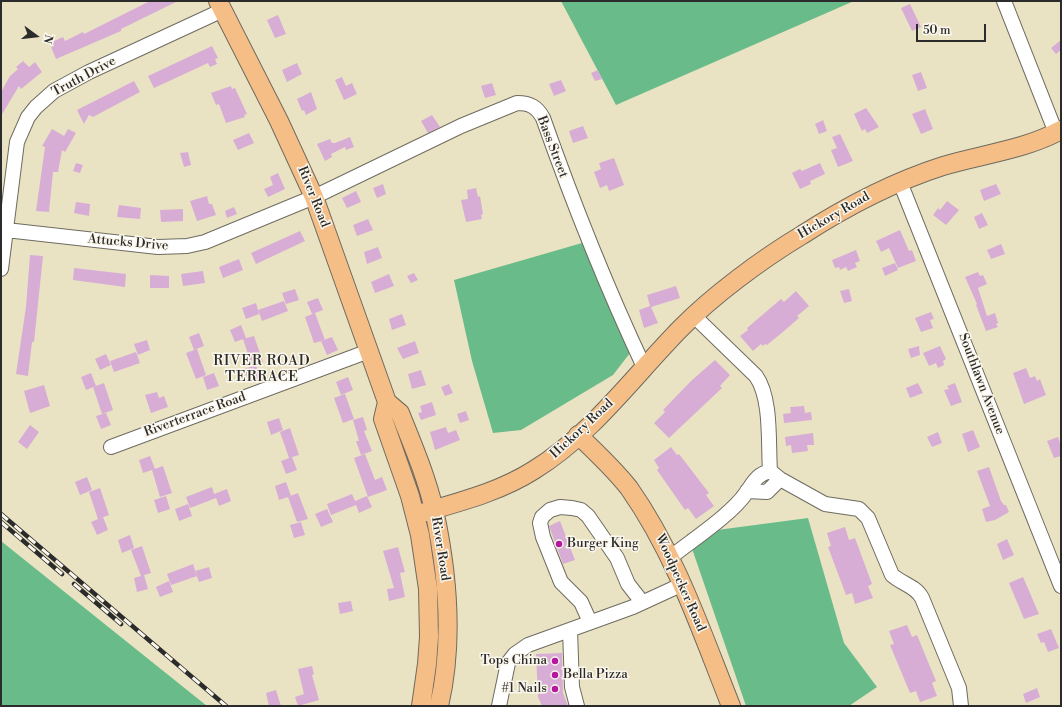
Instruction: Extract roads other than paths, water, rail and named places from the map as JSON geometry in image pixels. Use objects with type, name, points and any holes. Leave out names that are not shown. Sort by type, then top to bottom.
[{"type":"main road","name":"River Road","points":[[221,5],[279,121],[314,196],[387,402],[400,413],[434,509],[444,564],[448,619],[446,662],[439,706]]},
{"type":"main road","name":"Hickory Road","points":[[415,515],[484,493],[522,477],[550,460],[578,435],[693,315],[800,236],[854,204],[900,182],[975,157],[1020,147],[1058,132]]},
{"type":"main road","name":"River Road","points":[[387,402],[383,419],[415,515],[423,552],[428,589],[429,644],[421,706]]},
{"type":"main road","name":"Woodpecker Road","points":[[578,435],[610,465],[628,487],[650,520],[671,557],[731,706]]},
{"type":"street","points":[[1004,1],[1058,132]]},
{"type":"street","name":"Truth Drive","points":[[1,269],[17,142],[21,129],[36,107],[54,91],[221,5]]},
{"type":"street","name":"Bass Street","points":[[314,196],[461,126],[517,103],[532,105],[539,110],[544,118],[567,185],[609,290],[639,373]]},
{"type":"street","name":"Southlawn Avenue","points":[[900,182],[1061,586]]},
{"type":"street","name":"Attucks Drive","points":[[6,230],[158,247],[187,246],[218,238],[314,196]]},
{"type":"street","points":[[693,315],[756,376],[763,386],[775,475]]},
{"type":"street","name":"Riverterrace Road","points":[[111,447],[369,351]]},
{"type":"street","points":[[671,557],[735,507],[756,477],[775,475],[825,504],[858,509],[868,518],[892,576],[898,581],[914,588],[922,598],[959,688],[957,704]]},
{"type":"street","points":[[590,622],[581,602],[561,582],[543,537],[540,523],[542,517],[550,510],[567,508],[581,510],[588,516],[617,558],[628,584],[642,602]]},
{"type":"street","points":[[499,706],[508,663],[515,654],[528,645],[642,602],[683,584]]},
{"type":"street","points":[[570,630],[572,687],[577,706]]},
{"type":"railway","points":[[1,514],[226,706]]},
{"type":"railway","points":[[1,522],[62,574]]},
{"type":"railway","points":[[74,584],[121,624]]},
{"type":"place","name":"Burger King","points":[[559,544]]},
{"type":"place","name":"Tops China","points":[[555,661]]},
{"type":"place","name":"Bella Pizza","points":[[555,675]]},
{"type":"place","name":"#1 Nails","points":[[555,689]]},
{"type":"district","name":"RIVER ROAD TERRACE","points":[[262,370]]}]
